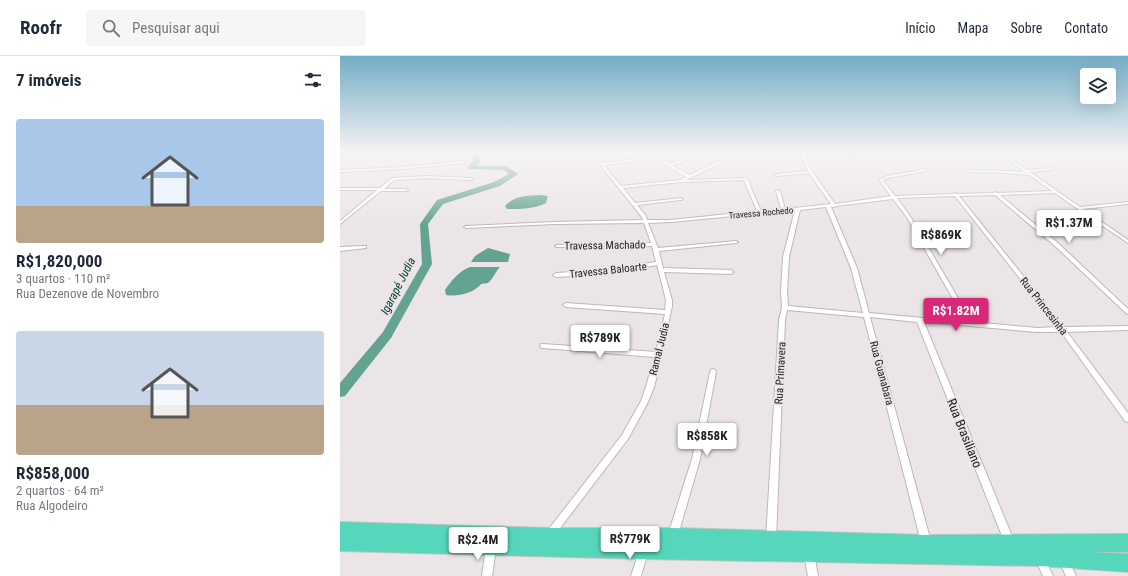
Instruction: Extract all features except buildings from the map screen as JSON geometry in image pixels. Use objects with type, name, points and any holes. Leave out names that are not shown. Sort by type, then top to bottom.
[{"type":"highway","points":[[340,530],[549,536],[673,536],[927,544],[1128,543],[1128,552]]},
{"type":"highway","points":[[340,542],[492,547],[1039,557],[1128,563]]},
{"type":"street","points":[[340,223],[395,178],[418,177]]},
{"type":"street","points":[[432,177],[471,179]]},
{"type":"street","name":"Ramal Judia","points":[[549,536],[633,424],[650,387],[659,355],[668,312],[668,293],[646,222],[634,204],[611,177]]},
{"type":"street","points":[[681,181],[688,177]]},
{"type":"street","name":"Rua Guanabara","points":[[813,177],[831,206],[854,268],[927,544]]},
{"type":"street","points":[[890,177],[882,179],[908,216],[970,324]]},
{"type":"street","points":[[1036,177],[1128,242]]},
{"type":"street","points":[[619,187],[681,181],[745,179],[747,180],[760,213]]},
{"type":"street","points":[[340,190],[406,190]]},
{"type":"street","points":[[778,191],[784,210]]},
{"type":"street","name":"Travessa Rochedo","points":[[466,227],[562,223],[646,222],[798,210],[895,197],[1056,192]]},
{"type":"street","points":[[995,193],[1038,227],[1128,312]]},
{"type":"street","name":"Rua Princesinha","points":[[956,194],[1063,330],[1128,420]]},
{"type":"street","points":[[634,204],[680,199]]},
{"type":"street","points":[[1079,208],[1128,203]]},
{"type":"street","name":"Rua Primavera","points":[[771,539],[782,320],[785,308],[784,292],[786,257],[798,210]]},
{"type":"street","points":[[1038,227],[1104,225]]},
{"type":"street","points":[[654,247],[736,242]]},
{"type":"street","name":"Travessa Machado","points":[[557,246],[654,247]]},
{"type":"street","points":[[340,249],[364,247]]},
{"type":"street","points":[[660,267],[731,272]]},
{"type":"street","name":"Travessa Baloarte","points":[[556,275],[660,267]]},
{"type":"street","points":[[566,306],[668,312]]},
{"type":"street","points":[[785,308],[920,321],[1037,330],[1128,328]]},
{"type":"street","name":"Rua Brasiliano","points":[[920,321],[1010,544]]},
{"type":"street","points":[[543,346],[659,355]]},
{"type":"street","points":[[673,536],[696,459],[713,372]]},
{"type":"street","points":[[487,576],[492,547]]},
{"type":"street","points":[[636,576],[644,550]]},
{"type":"street","points":[[809,553],[813,576]]},
{"type":"street","points":[[1039,557],[1048,576]]},
{"type":"street","points":[[1063,558],[1071,576]]},
{"type":"shaded area","points":[[541,195],[548,196],[546,203],[532,208],[507,209],[505,206],[517,198]]},
{"type":"shaded area","points":[[488,248],[510,254],[508,262],[471,262],[475,256]]},
{"type":"shaded area","points":[[470,267],[500,267],[488,283],[481,284],[474,290],[465,294],[446,295],[445,290],[453,280],[462,271]]},
{"type":"waterway","name":"Igarapé Judia","points":[[340,392],[387,335],[427,264],[424,224],[440,202],[497,184],[508,177]]}]
